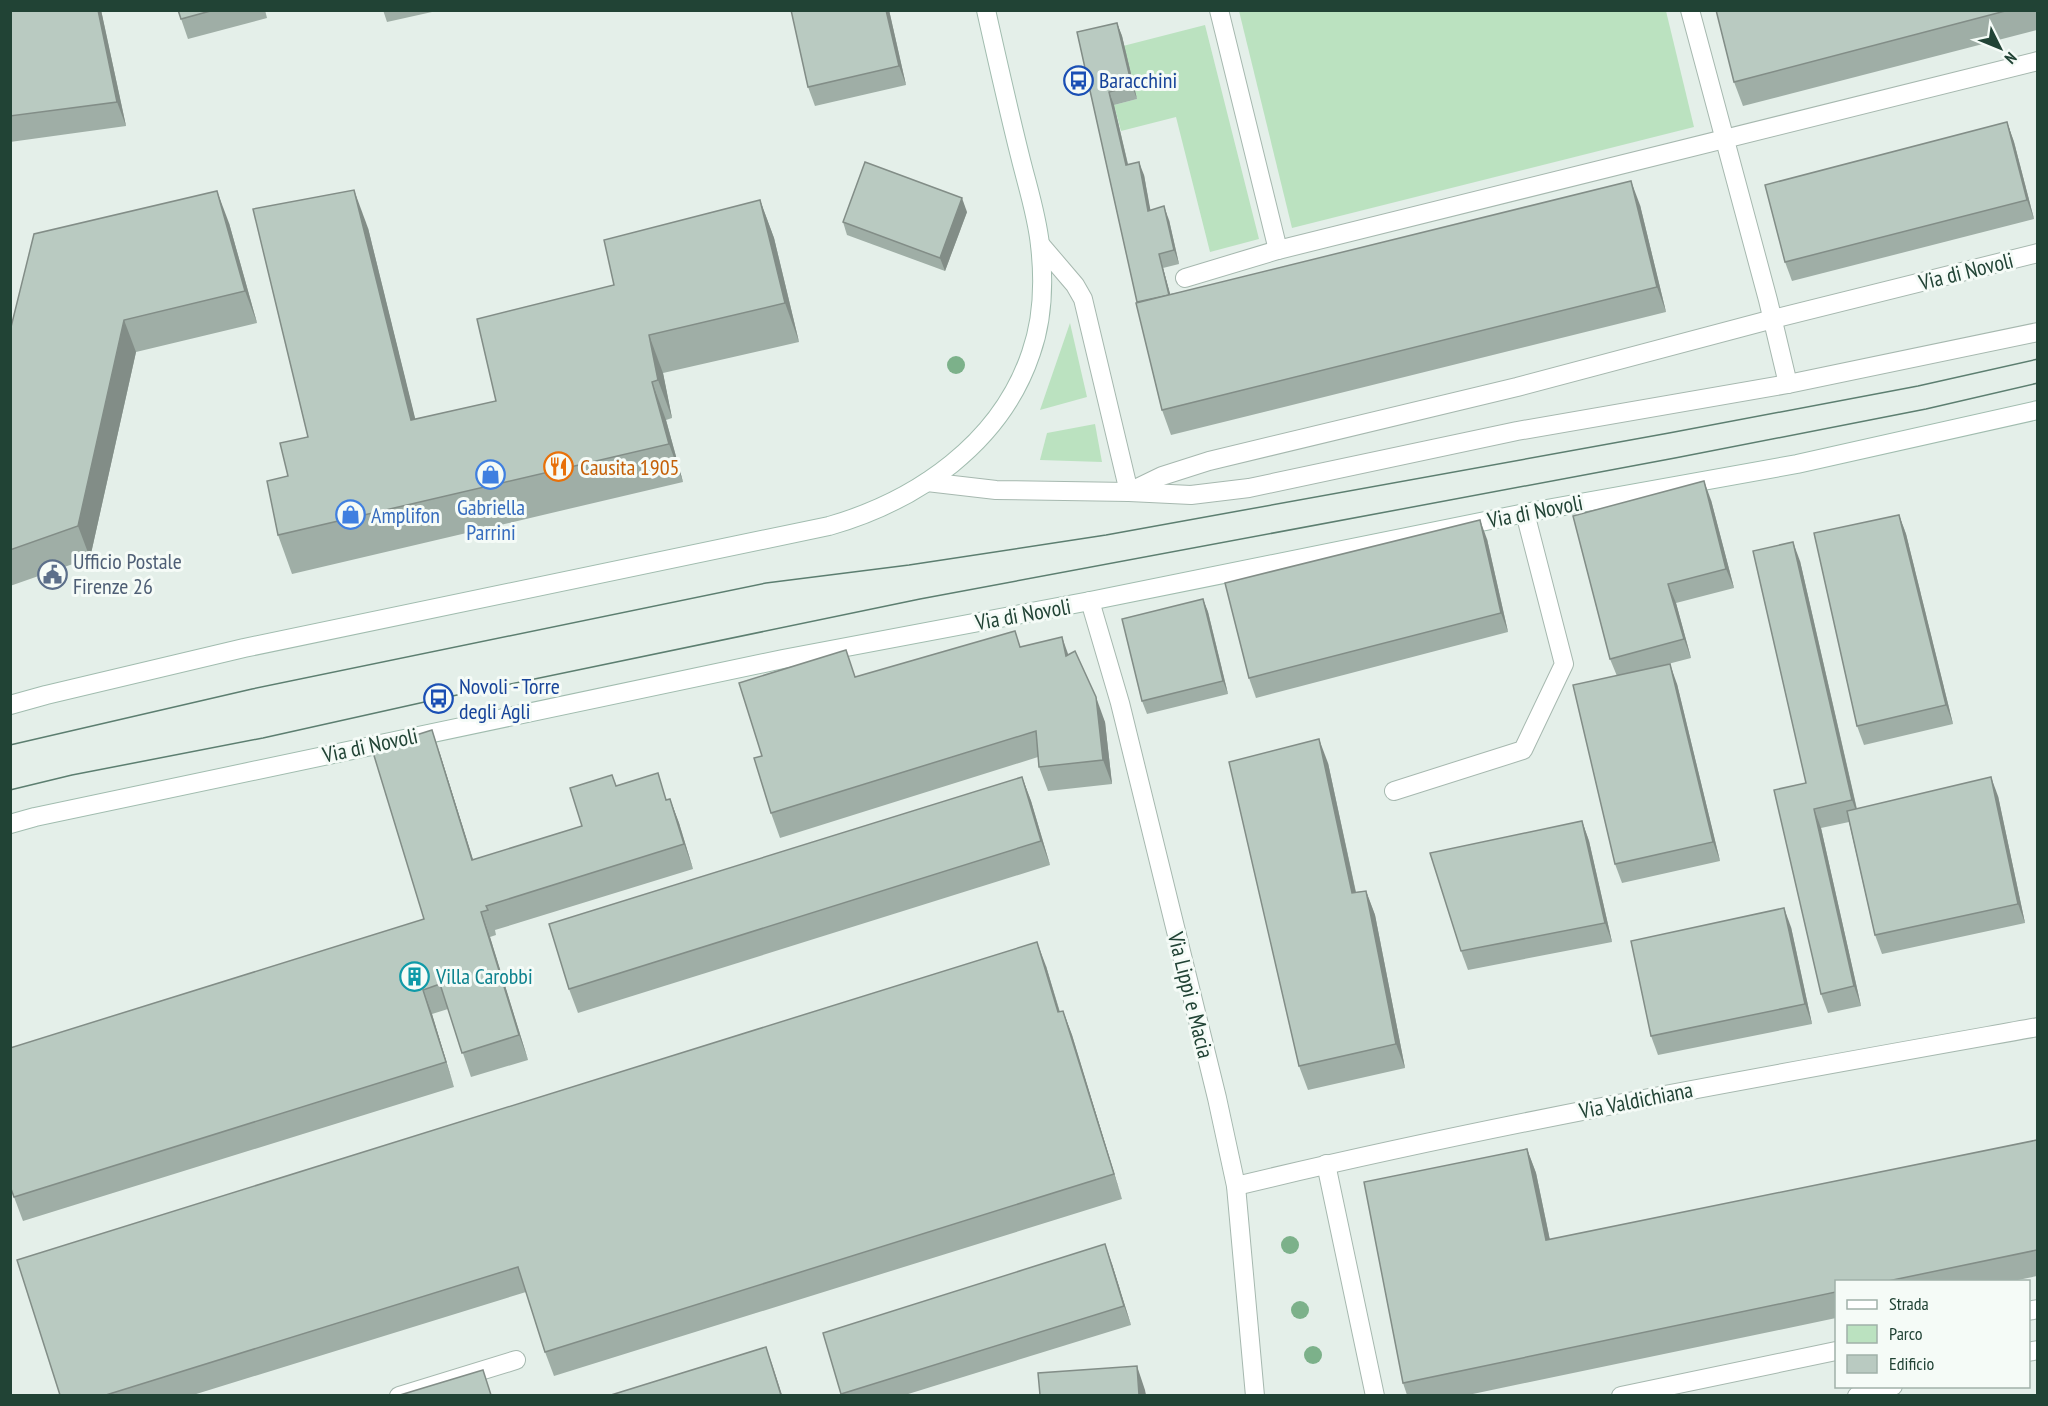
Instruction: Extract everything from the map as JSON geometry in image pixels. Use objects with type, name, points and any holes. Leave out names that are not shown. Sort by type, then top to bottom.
[{"type":"street","points":[[10,705],[244,648],[829,526],[857,518],[891,504],[927,482],[957,460],[997,419],[1022,376],[1031,353],[1039,315],[1042,273],[1040,244],[986,10]]},
{"type":"street","points":[[1219,10],[1278,250]]},
{"type":"street","points":[[1690,10],[1773,319],[1788,384]]},
{"type":"street","points":[[1185,278],[1278,250],[2037,61]]},
{"type":"street","points":[[1040,244],[1075,285],[1083,299],[1129,492]]},
{"type":"street","name":"Via di Novoli","points":[[1129,492],[1162,476],[1209,461],[1517,387],[1773,319],[2037,253]]},
{"type":"street","name":"Via di Novoli","points":[[927,482],[996,490],[1191,495],[1249,488],[1517,431],[1788,384],[2037,332]]},
{"type":"street","name":"Via di Novoli","points":[[10,824],[257,769],[759,664],[1090,602],[1525,513],[1797,464],[2037,410]]},
{"type":"street","points":[[1394,791],[1523,750],[1564,664],[1525,513]]},
{"type":"street","name":"Via Lippi e Macia","points":[[1090,602],[1120,703],[1217,1098],[1236,1186],[1256,1395]]},
{"type":"street","name":"Via Valdichiana","points":[[1236,1186],[1326,1164],[1621,1102],[2037,1027]]},
{"type":"street","points":[[1326,1164],[1375,1395]]},
{"type":"street","points":[[1622,1395],[1835,1351]]},
{"type":"street","points":[[399,1395],[516,1360]]},
{"type":"street","points":[[1857,1395],[1885,1388]]},
{"type":"green space","points":[[1239,11],[1666,11],[1694,127],[1292,228]]},
{"type":"green space","points":[[1205,25],[1259,239],[1210,252],[1176,117],[1121,131],[1114,105],[1137,99],[1123,46]]},
{"type":"green space","points":[[1070,323],[1087,397],[1040,410]]},
{"type":"green space","points":[[1095,424],[1102,462],[1040,460],[1047,433]]},
{"type":"building","points":[[10,10],[98,10],[117,102],[10,116]]},
{"type":"building","points":[[178,10],[214,10],[181,19]]},
{"type":"building","points":[[791,10],[886,10],[899,66],[808,87]]},
{"type":"building","points":[[1716,10],[2009,10],[1734,82]]},
{"type":"building","points":[[1117,23],[1132,86],[1109,92],[1126,165],[1139,162],[1148,211],[1164,206],[1174,250],[1159,254],[1169,295],[1137,302],[1077,32]]},
{"type":"building","points":[[2007,122],[2027,200],[1785,262],[1765,185]]},
{"type":"building","points":[[865,162],[962,198],[940,258],[843,222]]},
{"type":"building","points":[[1631,181],[1657,287],[1162,410],[1136,303]]},
{"type":"building","points":[[354,190],[411,420],[496,401],[477,319],[614,285],[604,240],[760,200],[785,303],[649,335],[658,380],[652,382],[669,444],[278,535],[267,481],[288,476],[280,443],[308,437],[253,209]]},
{"type":"building","points":[[217,191],[245,291],[124,320],[78,526],[10,550],[10,331],[34,234]]},
{"type":"building","points":[[1704,481],[1726,569],[1668,584],[1684,639],[1610,659],[1573,516]]},
{"type":"building","points":[[1899,515],[1946,705],[1857,726],[1814,533]]},
{"type":"building","points":[[1480,520],[1501,613],[1249,678],[1225,583]]},
{"type":"building","points":[[1793,542],[1852,800],[1814,809],[1854,986],[1821,994],[1774,790],[1806,783],[1753,551]]},
{"type":"building","points":[[1203,599],[1223,681],[1142,701],[1122,619]]},
{"type":"building","points":[[1015,631],[1020,647],[1062,637],[1066,656],[1075,651],[1096,697],[1103,760],[1039,767],[1036,731],[771,813],[754,758],[762,756],[739,683],[846,650],[855,677]]},
{"type":"building","points":[[1670,664],[1713,842],[1615,864],[1573,685]]},
{"type":"building","points":[[432,730],[472,860],[582,826],[570,788],[612,775],[616,786],[658,773],[666,800],[670,799],[684,844],[486,906],[488,910],[481,912],[519,1035],[462,1053],[440,984],[423,990],[446,1062],[14,1197],[10,1186],[10,1048],[424,919],[372,749]]},
{"type":"building","points":[[1319,739],[1352,893],[1366,891],[1396,1044],[1299,1066],[1229,762]]},
{"type":"building","points":[[1022,777],[1041,841],[569,989],[549,924]]},
{"type":"building","points":[[1991,777],[2018,904],[1875,935],[1847,811]]},
{"type":"building","points":[[1582,821],[1605,923],[1461,951],[1430,853]]},
{"type":"building","points":[[1784,908],[1805,1004],[1651,1036],[1631,941]]},
{"type":"building","points":[[1037,942],[1058,1012],[1063,1011],[1114,1174],[545,1352],[518,1267],[106,1395],[60,1395],[17,1260]]},
{"type":"building","points":[[2037,1140],[2037,1250],[1893,1280],[1835,1280],[1835,1292],[1403,1383],[1364,1182],[1527,1149],[1546,1240]]},
{"type":"building","points":[[1105,1244],[1124,1306],[841,1394],[823,1333]]},
{"type":"building","points":[[766,1347],[781,1395],[611,1395]]},
{"type":"building","points":[[1137,1366],[1139,1395],[1040,1395],[1038,1373]]},
{"type":"building","points":[[483,1370],[491,1395],[400,1395]]},
{"type":"tram line","points":[[10,745],[252,689],[766,583],[909,565],[1106,535],[1918,386],[2038,359]]},
{"type":"tram line","points":[[10,790],[72,775],[263,738],[438,699],[920,599],[1675,458],[1926,409],[2038,383]]},
{"type":"place","name":"Baracchini","points":[[1078,80]]},
{"type":"place","name":"Causita 1905","points":[[559,467]]},
{"type":"place","name":"Gabriella Parrini","points":[[491,475]]},
{"type":"place","name":"Amplifon","points":[[350,515]]},
{"type":"place","name":"Ufficio Postale Firenze 26","points":[[52,574]]},
{"type":"place","name":"Novoli - Torre degli Agli","points":[[438,699]]},
{"type":"place","name":"Villa Carobbi","points":[[415,976]]}]
